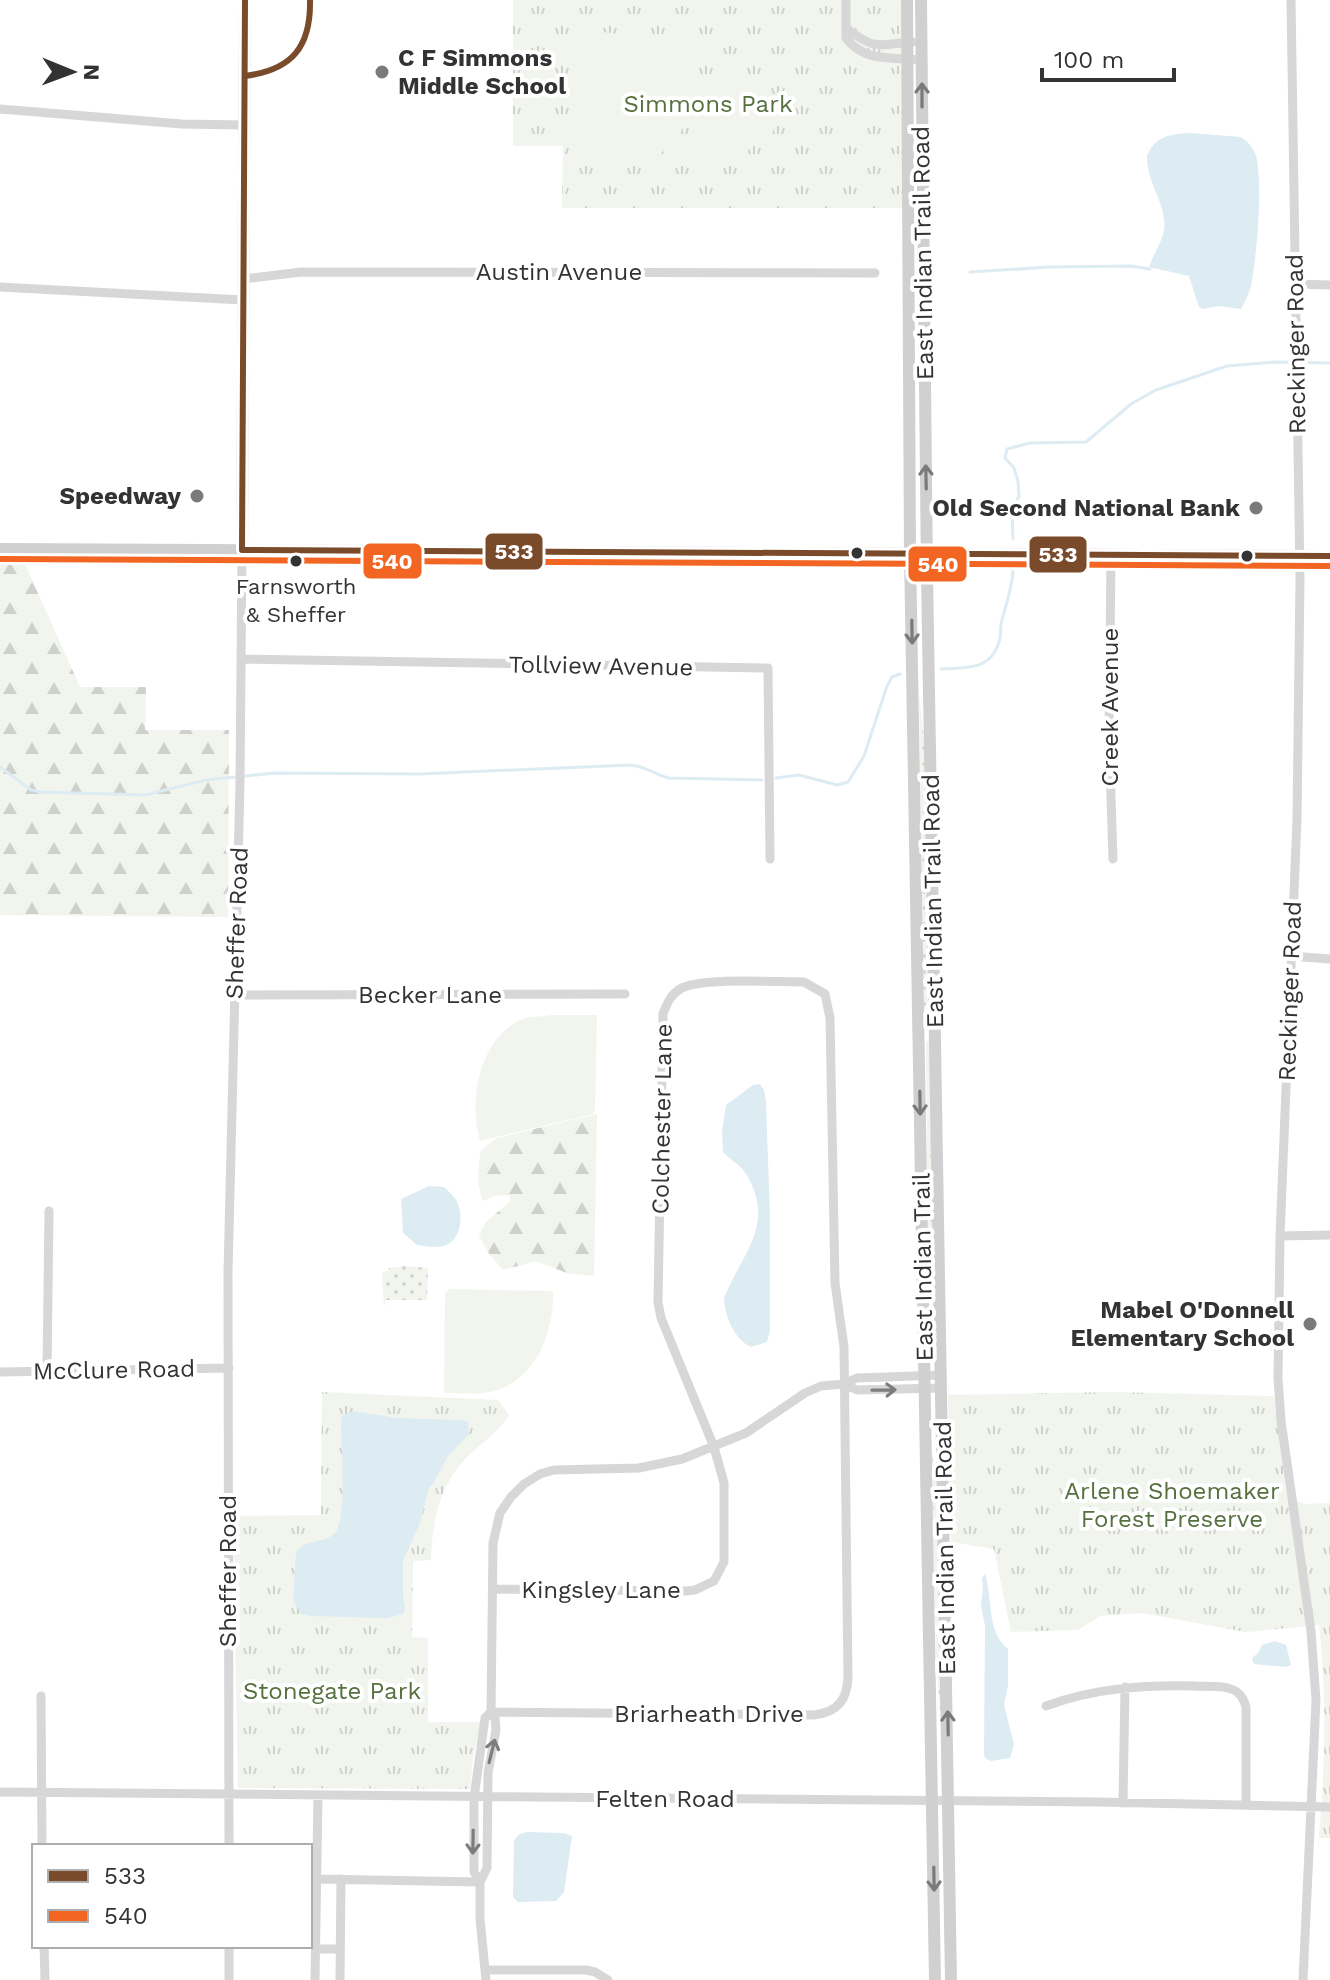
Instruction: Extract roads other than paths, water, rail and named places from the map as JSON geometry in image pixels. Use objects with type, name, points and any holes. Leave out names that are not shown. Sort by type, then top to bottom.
[{"type":"main road","name":"Sheffer Road","points":[[242,550],[245,0]]},
{"type":"main road","name":"East Indian Trail Road","points":[[907,0],[910,554]]},
{"type":"main road","name":"East Indian Trail Road","points":[[921,0],[927,555],[949,1801]]},
{"type":"main road","points":[[0,549],[1330,556]]},
{"type":"main road","name":"East Indian Trail","points":[[910,554],[935,1980]]},
{"type":"main road","points":[[919,1025],[936,1024]]},
{"type":"main road","points":[[949,1801],[951,1980]]},
{"type":"street","points":[[846,0],[846,38],[859,52],[871,56],[921,60]]},
{"type":"street","name":"Reckinger Road","points":[[1291,0],[1300,556],[1297,819],[1280,1236],[1278,1400],[1316,1700],[1303,1980]]},
{"type":"street","points":[[846,28],[868,44],[880,46],[921,41]]},
{"type":"street","points":[[0,109],[182,124],[244,125]]},
{"type":"street","name":"Austin Avenue","points":[[243,279],[301,272],[875,273]]},
{"type":"street","points":[[1295,284],[1330,285]]},
{"type":"street","points":[[0,287],[243,300]]},
{"type":"street","name":"Sheffer Road","points":[[229,1844],[228,1273],[241,770],[242,550]]},
{"type":"street","name":"Creek Avenue","points":[[1111,556],[1109,736],[1113,859]]},
{"type":"street","name":"Tollview Avenue","points":[[242,659],[768,668],[770,859]]},
{"type":"street","points":[[1291,956],[1330,959]]},
{"type":"street","name":"Colchester Lane","points":[[714,1447],[661,1318],[658,1302],[663,1014],[667,1003],[682,988],[695,983],[804,982],[825,994],[830,1018],[835,1283],[844,1347],[844,1384]]},
{"type":"street","name":"Becker Lane","points":[[234,995],[625,994]]},
{"type":"street","points":[[47,1371],[49,1211]]},
{"type":"street","points":[[1280,1236],[1330,1235]]},
{"type":"street","name":"McClure Road","points":[[0,1372],[229,1368]]},
{"type":"street","points":[[608,1980],[586,1970],[486,1975],[480,1882],[487,1868],[489,1763],[496,1730],[491,1712],[493,1589],[495,1528],[500,1513],[511,1497],[532,1479],[554,1470],[654,1466],[682,1459],[756,1427],[805,1393],[821,1386],[844,1384],[857,1378],[942,1381]]},
{"type":"street","name":"Briarheath Drive","points":[[491,1712],[814,1715],[825,1714],[839,1706],[848,1690],[844,1384]]},
{"type":"street","name":"Kingsley Lane","points":[[493,1589],[686,1591],[714,1581],[724,1562],[725,1551],[724,1483],[714,1447]]},
{"type":"street","points":[[1123,1803],[1125,1687]]},
{"type":"street","points":[[1046,1706],[1073,1697],[1125,1687],[1215,1687],[1239,1693],[1245,1703],[1247,1717],[1246,1805]]},
{"type":"street","points":[[41,1696],[42,1844]]},
{"type":"street","points":[[480,1882],[475,1877],[473,1866],[474,1798],[485,1718],[491,1712]]},
{"type":"street","name":"Felten Road","points":[[0,1792],[1330,1807]]},
{"type":"street","points":[[315,1980],[318,1795]]},
{"type":"street","points":[[317,1879],[480,1882]]},
{"type":"street","points":[[340,1980],[341,1879]]},
{"type":"street","points":[[44,1948],[45,1980]]},
{"type":"street","points":[[229,1948],[229,1980]]},
{"type":"street","points":[[316,1949],[340,1949]]},
{"type":"waterway","points":[[970,272],[1050,267],[1131,266],[1150,269]]},
{"type":"waterway","points":[[1013,539],[1012,510],[1019,496],[1014,468],[1005,458],[1007,449],[1030,443],[1086,442],[1131,404],[1156,390],[1227,366],[1274,362],[1330,363]]},
{"type":"waterway","points":[[941,669],[978,665],[992,656],[1000,638],[1013,571]]},
{"type":"waterway","points":[[776,778],[799,775],[837,785],[848,782],[864,756],[887,686],[892,677],[900,674]]},
{"type":"waterway","points":[[0,767],[31,790],[41,792],[145,795],[206,780],[275,773],[419,774],[630,765],[669,778],[762,780]]},
{"type":"place","name":"C F Simmons Middle School","points":[[382,72]]},
{"type":"place","name":"Speedway","points":[[197,496]]},
{"type":"place","name":"Old Second National Bank","points":[[1256,508]]},
{"type":"place","name":"Farnsworth & Sheffer","points":[[296,561]]},
{"type":"place","name":"Mabel O'Donnell Elementary School","points":[[1310,1324]]},
{"type":"park label","name":"Simmons Park","points":[[708,104]]},
{"type":"park label","name":"Arlene Shoemaker Forest Preserve","points":[[1172,1505]]},
{"type":"park label","name":"Stonegate Park","points":[[332,1691]]}]
